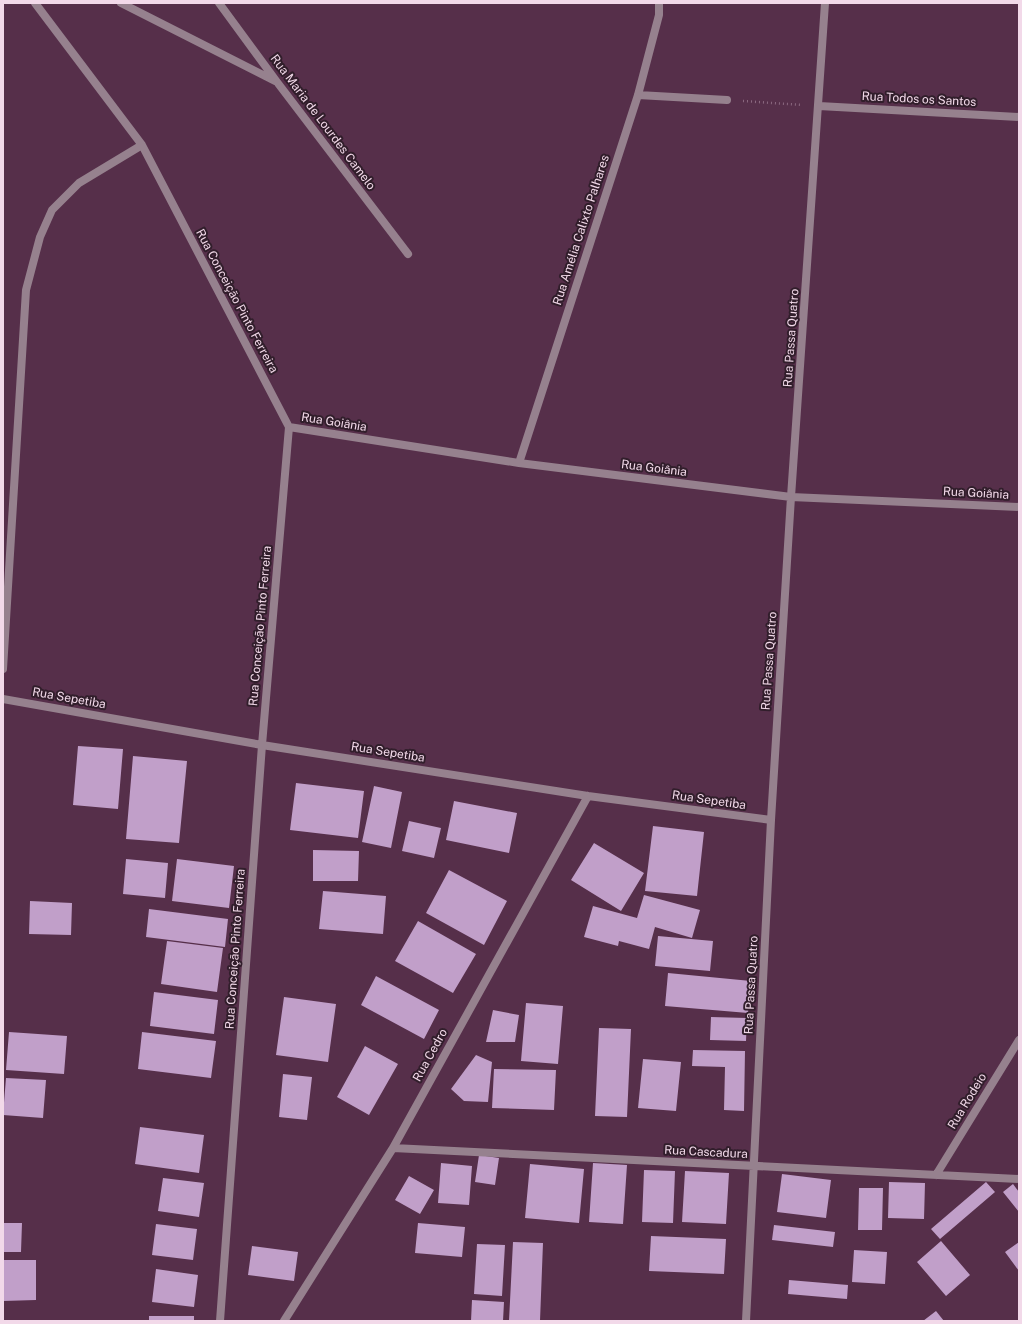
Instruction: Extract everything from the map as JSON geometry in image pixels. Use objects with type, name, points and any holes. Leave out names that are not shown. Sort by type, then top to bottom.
[{"type":"street","name":"Rua Conceição Pinto Ferreira","points":[[35,3],[142,146],[289,427],[262,745],[220,1321]]},
{"type":"street","points":[[121,3],[277,82]]},
{"type":"street","name":"Rua Maria de Lourdes Camelo","points":[[219,3],[408,254]]},
{"type":"street","name":"Rua Amélia Calixto Palhares","points":[[519,464],[638,95],[659,15],[659,3]]},
{"type":"street","name":"Rua Passa Quatro","points":[[746,1321],[771,820],[791,497],[825,3]]},
{"type":"street","points":[[638,95],[727,100]]},
{"type":"street","name":"Rua Todos os Santos","points":[[819,106],[1019,116]]},
{"type":"street","points":[[3,668],[26,290],[40,237],[52,210],[79,183],[142,146]]},
{"type":"street","name":"Rua Goiânia","points":[[289,427],[519,464],[791,497],[1019,507]]},
{"type":"street","name":"Rua Sepetiba","points":[[3,699],[262,745],[588,796],[771,820]]},
{"type":"street","name":"Rua Cedro","points":[[284,1321],[392,1148],[588,796]]},
{"type":"street","name":"Rua Rodeio","points":[[936,1175],[1019,1040]]},
{"type":"street","name":"Rua Cascadura","points":[[392,1148],[1019,1179]]},
{"type":"path","points":[[727,100],[819,106]]},
{"type":"building","points":[[78,746],[123,749],[118,809],[73,805]]},
{"type":"building","points":[[133,756],[187,761],[179,843],[126,839]]},
{"type":"building","points":[[296,783],[364,791],[358,838],[290,830]]},
{"type":"building","points":[[374,786],[402,792],[391,848],[362,842]]},
{"type":"building","points":[[454,801],[517,813],[509,853],[446,840]]},
{"type":"building","points":[[409,821],[441,828],[434,858],[402,851]]},
{"type":"building","points":[[653,826],[704,832],[697,896],[645,891]]},
{"type":"building","points":[[594,843],[644,873],[621,911],[571,880]]},
{"type":"building","points":[[313,850],[359,851],[358,881],[313,881]]},
{"type":"building","points":[[126,859],[168,863],[165,898],[123,894]]},
{"type":"building","points":[[177,859],[234,866],[229,908],[172,901]]},
{"type":"building","points":[[449,870],[507,901],[484,945],[426,913]]},
{"type":"building","points":[[323,891],[386,896],[383,934],[319,929]]},
{"type":"building","points":[[644,895],[700,910],[692,938],[655,927],[649,949],[619,941],[618,946],[584,937],[593,906],[637,918]]},
{"type":"building","points":[[30,901],[72,903],[71,935],[29,934]]},
{"type":"building","points":[[149,909],[228,919],[225,947],[146,937]]},
{"type":"building","points":[[418,921],[476,954],[453,993],[395,961]]},
{"type":"building","points":[[658,936],[713,941],[710,971],[655,966]]},
{"type":"building","points":[[167,941],[223,948],[217,992],[161,984]]},
{"type":"building","points":[[668,973],[751,981],[748,1013],[665,1006]]},
{"type":"building","points":[[376,976],[439,1010],[424,1039],[361,1005]]},
{"type":"building","points":[[154,992],[218,1000],[214,1034],[150,1026]]},
{"type":"building","points":[[284,997],[336,1004],[328,1062],[276,1055]]},
{"type":"building","points":[[526,1003],[563,1006],[558,1064],[521,1061]]},
{"type":"building","points":[[493,1010],[519,1015],[515,1042],[486,1042]]},
{"type":"building","points":[[711,1017],[747,1018],[746,1041],[710,1040]]},
{"type":"building","points":[[599,1028],[631,1029],[627,1117],[595,1116]]},
{"type":"building","points":[[9,1032],[67,1036],[64,1074],[6,1070]]},
{"type":"building","points":[[142,1032],[216,1041],[211,1078],[138,1069]]},
{"type":"building","points":[[365,1046],[398,1064],[369,1115],[337,1097]]},
{"type":"building","points":[[693,1050],[745,1051],[744,1111],[724,1110],[725,1067],[692,1066]]},
{"type":"building","points":[[476,1055],[492,1062],[488,1102],[464,1101],[451,1089]]},
{"type":"building","points":[[643,1059],[681,1062],[676,1111],[638,1108]]},
{"type":"building","points":[[494,1069],[556,1070],[554,1110],[492,1108]]},
{"type":"building","points":[[283,1074],[312,1077],[307,1120],[279,1117]]},
{"type":"building","points":[[6,1078],[46,1080],[43,1118],[3,1115]]},
{"type":"building","points":[[140,1127],[204,1135],[199,1173],[135,1164]]},
{"type":"building","points":[[479,1155],[499,1158],[495,1185],[475,1182]]},
{"type":"building","points":[[441,1163],[472,1166],[469,1205],[438,1203]]},
{"type":"building","points":[[593,1163],[627,1165],[623,1224],[589,1222]]},
{"type":"building","points":[[530,1164],[584,1169],[579,1223],[525,1218]]},
{"type":"building","points":[[644,1170],[675,1171],[673,1223],[642,1222]]},
{"type":"building","points":[[685,1171],[729,1173],[726,1224],[682,1222]]},
{"type":"building","points":[[782,1174],[831,1180],[826,1218],[777,1212]]},
{"type":"building","points":[[409,1176],[434,1190],[420,1214],[395,1200]]},
{"type":"building","points":[[163,1178],[204,1183],[199,1217],[158,1211]]},
{"type":"building","points":[[889,1182],[925,1183],[924,1219],[888,1218]]},
{"type":"building","points":[[986,1182],[995,1192],[940,1239],[931,1229]]},
{"type":"building","points":[[1013,1184],[1019,1192],[1019,1212],[1003,1192]]},
{"type":"building","points":[[859,1188],[883,1188],[882,1230],[858,1230]]},
{"type":"building","points":[[3,1223],[22,1223],[21,1252],[3,1252]]},
{"type":"building","points":[[418,1223],[465,1227],[462,1257],[415,1253]]},
{"type":"building","points":[[156,1224],[197,1229],[193,1260],[152,1255]]},
{"type":"building","points":[[774,1225],[835,1232],[833,1247],[772,1240]]},
{"type":"building","points":[[651,1236],[726,1239],[724,1274],[649,1271]]},
{"type":"building","points":[[941,1241],[970,1275],[946,1296],[917,1262]]},
{"type":"building","points":[[513,1242],[543,1243],[540,1321],[509,1321]]},
{"type":"building","points":[[1019,1242],[1019,1271],[1005,1252]]},
{"type":"building","points":[[477,1244],[505,1245],[502,1296],[474,1294]]},
{"type":"building","points":[[252,1246],[298,1252],[294,1281],[248,1275]]},
{"type":"building","points":[[854,1250],[887,1252],[885,1284],[852,1282]]},
{"type":"building","points":[[3,1260],[36,1260],[36,1300],[3,1301]]},
{"type":"building","points":[[156,1269],[198,1275],[194,1307],[152,1302]]},
{"type":"building","points":[[789,1280],[848,1285],[847,1299],[788,1294]]},
{"type":"building","points":[[472,1300],[504,1302],[503,1321],[471,1321]]},
{"type":"building","points":[[936,1311],[944,1321],[923,1321]]},
{"type":"building","points":[[149,1316],[194,1316],[194,1321],[149,1321]]}]
